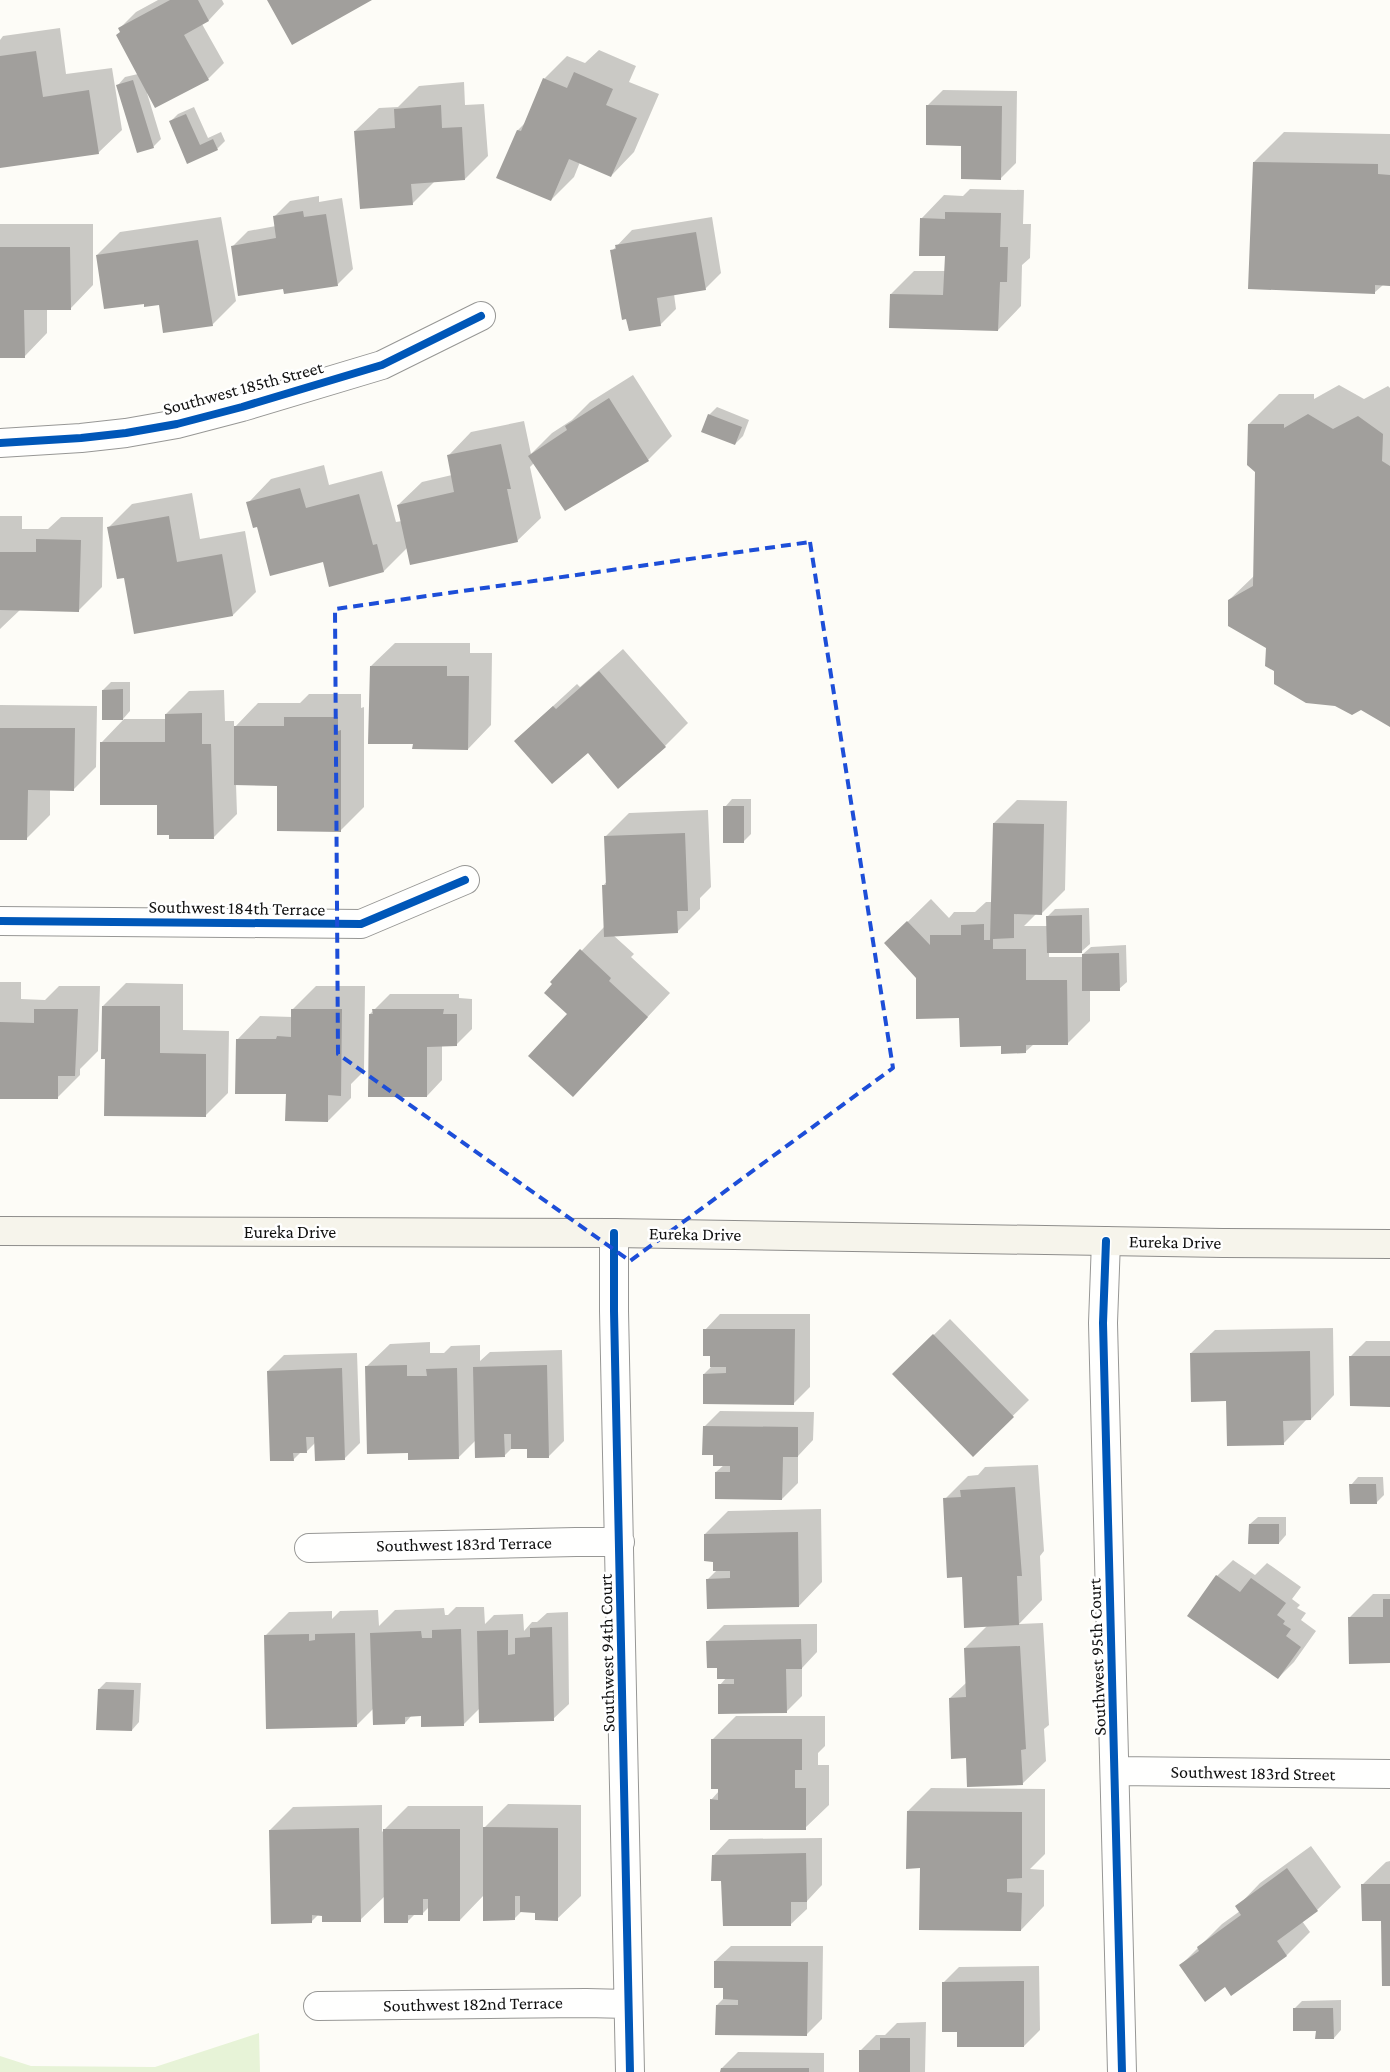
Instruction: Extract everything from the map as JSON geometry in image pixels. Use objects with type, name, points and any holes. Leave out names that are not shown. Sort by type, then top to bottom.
[{"type":"main road","name":"Eureka Drive","points":[[0,1231],[614,1233],[1223,1244],[1390,1244]]},
{"type":"street","name":"Southwest 185th Street","points":[[0,442],[81,438],[126,433],[177,424],[242,407],[382,365],[480,316]]},
{"type":"street","name":"Southwest 184th Terrace","points":[[0,921],[361,924],[465,880]]},
{"type":"street","name":"Southwest 94th Court","points":[[614,1233],[614,1312],[630,2072]]},
{"type":"street","name":"Southwest 95th Court","points":[[1106,1241],[1103,1324],[1116,1771],[1122,2072]]},
{"type":"street","name":"Southwest 183rd Terrace","points":[[309,1548],[620,1542]]},
{"type":"street","name":"Southwest 183rd Street","points":[[1116,1771],[1390,1774]]},
{"type":"street","name":"Southwest 182nd Terrace","points":[[318,2006],[628,2004]]},
{"type":"highlighted area","points":[[810,542],[893,1068],[630,1261],[338,1054],[335,609]]},
{"type":"green space","points":[[259,2033],[260,2072],[0,2072],[0,2056],[31,2066],[155,2067]]},
{"type":"building","points":[[170,0],[198,0],[209,21],[184,35],[209,80],[155,108],[116,35],[120,32],[118,28]]},
{"type":"building","points":[[267,0],[372,0],[292,45]]},
{"type":"building","points":[[36,51],[43,97],[89,90],[99,154],[0,168],[0,56]]},
{"type":"building","points":[[574,72],[613,89],[606,105],[637,118],[611,177],[569,159],[551,201],[496,178],[517,130],[521,131],[543,78],[567,88]]},
{"type":"building","points":[[133,80],[154,148],[137,153],[116,85]]},
{"type":"building","points":[[441,105],[442,128],[462,127],[465,180],[411,184],[413,205],[360,209],[354,131],[395,128],[394,109]]},
{"type":"building","points":[[926,105],[1002,106],[1001,180],[961,179],[961,146],[926,145]]},
{"type":"building","points":[[186,114],[200,145],[213,139],[218,150],[187,164],[169,121]]},
{"type":"building","points":[[1253,162],[1378,164],[1378,174],[1390,175],[1390,286],[1375,285],[1375,294],[1248,289]]},
{"type":"building","points":[[303,211],[304,217],[326,214],[338,286],[284,294],[283,289],[238,296],[231,246],[276,238],[273,216]]},
{"type":"building","points":[[945,212],[1001,213],[1000,247],[1008,247],[1007,282],[1000,282],[998,331],[889,328],[890,294],[943,295],[945,256],[919,256],[920,218],[945,219]]},
{"type":"building","points":[[696,232],[706,290],[657,298],[661,326],[629,331],[626,319],[622,320],[610,250],[616,249],[615,245]]},
{"type":"building","points":[[198,240],[213,326],[163,333],[159,305],[144,307],[144,304],[104,309],[96,255]]},
{"type":"building","points":[[0,247],[70,247],[71,310],[24,310],[25,358],[0,358]]},
{"type":"building","points":[[609,398],[649,461],[565,511],[528,456],[567,430],[565,426]]},
{"type":"building","points":[[708,414],[742,427],[735,445],[701,432]]},
{"type":"building","points":[[1308,414],[1333,429],[1358,416],[1383,434],[1382,461],[1390,466],[1390,727],[1361,710],[1352,715],[1335,706],[1306,703],[1274,684],[1274,671],[1265,666],[1266,648],[1228,626],[1228,600],[1253,586],[1255,472],[1247,465],[1248,424],[1284,424],[1284,428]]},
{"type":"building","points":[[501,444],[511,489],[507,489],[518,542],[410,565],[397,505],[454,492],[447,455]]},
{"type":"building","points":[[300,488],[306,508],[359,494],[373,545],[377,544],[384,572],[329,587],[323,562],[270,576],[257,527],[253,528],[246,502]]},
{"type":"building","points":[[169,516],[177,562],[222,554],[233,616],[134,634],[124,578],[117,579],[107,527]]},
{"type":"building","points":[[36,539],[81,540],[79,612],[0,610],[0,552],[36,552]]},
{"type":"building","points":[[370,666],[447,666],[447,676],[469,676],[468,750],[412,749],[413,744],[368,744]]},
{"type":"building","points":[[599,671],[666,747],[618,789],[588,753],[552,784],[514,741],[553,706],[556,709]]},
{"type":"building","points":[[123,689],[123,720],[102,720],[102,690]]},
{"type":"building","points":[[202,713],[202,744],[211,744],[214,839],[169,839],[169,835],[157,835],[157,805],[100,805],[100,742],[165,742],[165,714]]},
{"type":"building","points":[[284,717],[338,717],[338,731],[341,730],[341,832],[277,831],[277,786],[234,785],[234,726],[284,726]]},
{"type":"building","points":[[0,728],[75,728],[74,791],[28,790],[27,840],[0,840]]},
{"type":"building","points":[[723,806],[744,806],[744,843],[723,843]]},
{"type":"building","points":[[993,823],[1044,824],[1042,915],[1014,914],[1014,938],[993,939],[993,949],[1026,949],[1026,980],[1067,980],[1068,1045],[1026,1045],[1026,1053],[1001,1054],[1001,1046],[960,1047],[959,1018],[916,1019],[916,978],[884,943],[907,921],[930,945],[930,935],[961,935],[961,925],[984,924],[984,940],[990,940]]},
{"type":"building","points":[[685,833],[688,911],[677,911],[678,933],[604,937],[602,885],[606,885],[604,836]]},
{"type":"building","points":[[1082,915],[1082,953],[1047,953],[1046,916]]},
{"type":"building","points":[[580,949],[611,978],[609,981],[648,1017],[573,1097],[528,1056],[567,1014],[544,993],[552,984],[550,982]]},
{"type":"building","points":[[1119,953],[1120,991],[1082,991],[1082,954]]},
{"type":"building","points":[[102,1006],[160,1006],[160,1053],[206,1054],[206,1117],[104,1116],[105,1059],[101,1059]]},
{"type":"building","points":[[34,1009],[78,1009],[75,1076],[58,1076],[58,1099],[0,1099],[0,1022],[34,1023]]},
{"type":"building","points":[[291,1009],[342,1009],[341,1096],[328,1095],[328,1122],[285,1121],[286,1094],[235,1094],[236,1039],[276,1039],[277,1036],[291,1037]]},
{"type":"building","points":[[372,1009],[444,1009],[443,1014],[457,1014],[457,1046],[427,1047],[427,1097],[368,1097],[369,1014],[373,1014]]},
{"type":"building","points":[[703,1329],[795,1329],[794,1405],[703,1404],[703,1374],[726,1373],[726,1367],[710,1367],[710,1356],[703,1356]]},
{"type":"building","points":[[933,1334],[1014,1417],[973,1457],[892,1374]]},
{"type":"building","points":[[1310,1351],[1311,1420],[1283,1421],[1284,1445],[1227,1446],[1226,1401],[1191,1402],[1190,1353]]},
{"type":"building","points":[[1349,1356],[1390,1356],[1390,1407],[1350,1406]]},
{"type":"building","points":[[407,1365],[407,1376],[427,1376],[426,1369],[457,1368],[459,1459],[408,1460],[408,1453],[367,1454],[365,1366]]},
{"type":"building","points":[[547,1365],[549,1458],[527,1458],[527,1449],[511,1449],[511,1434],[504,1434],[505,1457],[475,1458],[473,1367]]},
{"type":"building","points":[[342,1368],[345,1460],[315,1461],[314,1437],[306,1437],[307,1453],[293,1453],[294,1461],[270,1461],[267,1371]]},
{"type":"building","points":[[703,1426],[798,1427],[798,1457],[783,1457],[782,1500],[715,1499],[715,1472],[730,1472],[730,1466],[713,1466],[713,1455],[702,1455]]},
{"type":"building","points":[[1349,1484],[1376,1484],[1377,1504],[1350,1504]]},
{"type":"building","points":[[1015,1487],[1022,1576],[1017,1576],[1019,1625],[964,1628],[962,1577],[947,1578],[943,1498],[961,1497],[960,1490]]},
{"type":"building","points":[[1249,1524],[1279,1524],[1279,1544],[1248,1544]]},
{"type":"building","points":[[798,1532],[799,1607],[707,1609],[706,1579],[730,1578],[730,1571],[713,1571],[713,1562],[704,1561],[704,1534]]},
{"type":"building","points":[[1216,1575],[1240,1592],[1251,1578],[1286,1603],[1277,1615],[1285,1621],[1283,1624],[1291,1629],[1286,1636],[1301,1647],[1278,1679],[1187,1616]]},
{"type":"building","points":[[1383,1599],[1390,1599],[1390,1663],[1349,1664],[1348,1617],[1383,1617]]},
{"type":"building","points":[[552,1627],[554,1721],[479,1723],[477,1631],[508,1630],[508,1655],[515,1654],[515,1638],[530,1637],[530,1628]]},
{"type":"building","points":[[461,1629],[464,1726],[421,1727],[421,1716],[405,1717],[405,1724],[373,1725],[370,1633],[421,1631],[422,1638],[432,1638],[432,1630]]},
{"type":"building","points":[[355,1633],[357,1727],[266,1729],[264,1635],[309,1634],[309,1641],[315,1640],[315,1634]]},
{"type":"building","points":[[801,1639],[802,1669],[786,1669],[787,1713],[718,1714],[718,1684],[734,1684],[734,1679],[717,1679],[717,1668],[707,1668],[706,1641]]},
{"type":"building","points":[[1020,1646],[1026,1749],[1021,1750],[1023,1785],[967,1787],[966,1758],[951,1759],[949,1698],[966,1697],[964,1648]]},
{"type":"building","points":[[98,1689],[134,1690],[132,1731],[96,1730]]},
{"type":"building","points":[[711,1739],[802,1739],[802,1770],[795,1770],[795,1788],[806,1788],[806,1830],[710,1830],[710,1799],[718,1800],[718,1789],[711,1789]]},
{"type":"building","points":[[907,1811],[1022,1812],[1022,1878],[1007,1879],[1007,1892],[1022,1893],[1021,1931],[919,1930],[920,1868],[906,1869]]},
{"type":"building","points":[[483,1827],[558,1828],[558,1921],[535,1920],[535,1913],[520,1912],[520,1896],[515,1896],[515,1920],[483,1921]]},
{"type":"building","points":[[359,1828],[361,1922],[322,1922],[322,1916],[312,1915],[312,1923],[271,1924],[269,1830]]},
{"type":"building","points":[[383,1829],[460,1829],[460,1921],[428,1921],[428,1899],[423,1899],[423,1915],[408,1915],[408,1923],[384,1923]]},
{"type":"building","points":[[806,1853],[807,1902],[791,1902],[791,1926],[723,1926],[721,1881],[711,1881],[712,1855]]},
{"type":"building","points":[[1287,1868],[1318,1911],[1277,1941],[1287,1956],[1231,1996],[1225,1987],[1205,2002],[1179,1965],[1199,1951],[1197,1947],[1241,1915],[1235,1906]]},
{"type":"building","points":[[1361,1884],[1390,1884],[1390,1986],[1382,1986],[1381,1921],[1362,1921]]},
{"type":"building","points":[[714,1961],[808,1962],[807,2036],[715,2035],[716,2005],[738,2005],[738,2000],[723,1999],[723,1988],[714,1988]]},
{"type":"building","points":[[1024,1981],[1024,2047],[957,2047],[957,2032],[942,2032],[942,1982]]},
{"type":"building","points":[[1293,2008],[1333,2008],[1334,2039],[1315,2039],[1316,2031],[1293,2031]]},
{"type":"building","points":[[880,2038],[910,2038],[910,2072],[859,2072],[859,2050],[880,2050]]},
{"type":"building","points":[[721,2068],[809,2068],[809,2072],[720,2072]]},
{"type":"cycle path","points":[[0,443],[126,433],[177,424],[242,407],[382,365],[481,316]]},
{"type":"cycle path","points":[[0,921],[361,924],[465,880]]},
{"type":"cycle path","points":[[614,1233],[630,2072]]},
{"type":"cycle path","points":[[1106,1241],[1103,1323],[1122,2072]]}]
